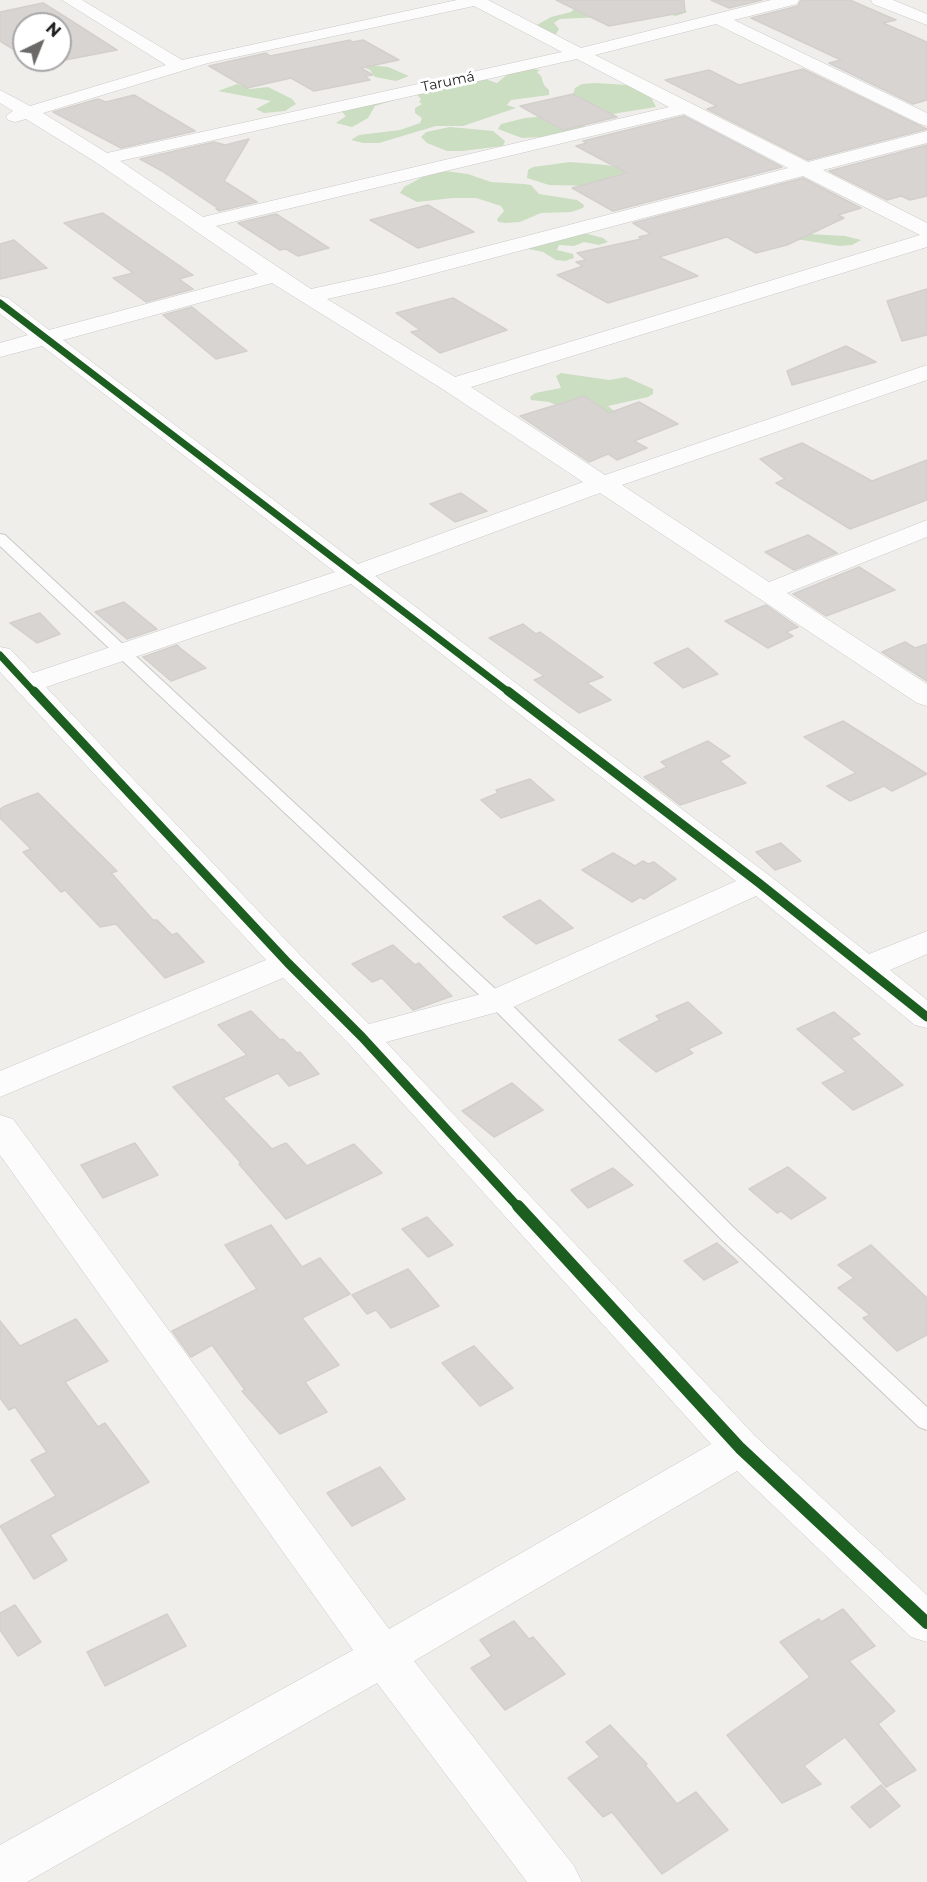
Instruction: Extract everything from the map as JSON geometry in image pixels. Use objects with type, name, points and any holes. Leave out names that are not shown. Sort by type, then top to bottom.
[{"type":"street","points":[[70,0],[180,66]]},
{"type":"street","points":[[399,0],[421,13]]},
{"type":"street","points":[[0,119],[29,113],[204,59],[478,0],[927,231]]},
{"type":"street","name":"Tarumá","points":[[104,159],[580,53],[791,0]]},
{"type":"street","points":[[879,0],[927,20]]},
{"type":"street","points":[[719,19],[927,120]]},
{"type":"street","points":[[0,95],[104,159],[275,276],[452,385],[927,698]]},
{"type":"street","points":[[200,224],[688,108]]},
{"type":"street","points":[[309,296],[386,279],[927,137]]},
{"type":"street","points":[[452,385],[927,240]]},
{"type":"street","points":[[0,350],[275,276]]},
{"type":"street","points":[[0,303],[759,883],[927,1017]]},
{"type":"street","points":[[28,684],[353,575],[602,484],[927,372]]},
{"type":"street","points":[[766,592],[927,528]]},
{"type":"street","points":[[0,655],[288,963],[362,1037],[740,1448],[927,1623]]},
{"type":"street","points":[[362,1037],[497,1001],[759,883]]},
{"type":"street","points":[[867,968],[927,941]]},
{"type":"street","points":[[0,1085],[288,963]]},
{"type":"street","points":[[0,1128],[383,1656],[557,1882]]},
{"type":"street","points":[[0,1871],[383,1656],[740,1448]]},
{"type":"lane","points":[[0,538],[497,1001],[728,1233],[927,1421]]},
{"type":"green space","points":[[577,6],[685,10],[687,12],[676,16],[666,14],[560,19],[554,23],[559,29],[556,34],[549,34],[535,26],[551,17],[571,12]]},
{"type":"green space","points":[[361,66],[388,67],[409,76],[396,81],[375,77],[370,70]]},
{"type":"green space","points":[[528,68],[540,70],[537,72],[549,90],[549,95],[511,100],[507,105],[516,108],[463,126],[436,126],[379,143],[351,140],[359,135],[400,130],[420,123],[422,118],[415,113],[415,108],[422,104],[417,95],[420,89],[479,77],[497,83],[508,74]]},
{"type":"green space","points":[[237,84],[250,89],[268,87],[292,99],[296,104],[285,111],[264,113],[256,109],[271,101],[218,91]]},
{"type":"green space","points":[[582,84],[627,85],[651,97],[656,107],[606,115],[586,122],[584,127],[542,137],[522,138],[498,129],[501,124],[525,118],[567,114],[575,88]]},
{"type":"green space","points":[[407,96],[375,106],[368,118],[352,127],[336,123],[346,116],[341,111],[323,105]]},
{"type":"green space","points":[[450,127],[493,131],[505,141],[503,146],[447,151],[427,143],[421,137],[426,132]]},
{"type":"green space","points":[[570,162],[607,165],[620,168],[626,174],[594,186],[549,185],[527,178],[528,170],[533,167]]},
{"type":"green space","points":[[445,171],[468,174],[491,182],[531,185],[539,194],[577,200],[584,205],[583,208],[571,212],[541,213],[520,222],[506,223],[498,222],[497,219],[504,211],[501,206],[476,198],[417,202],[400,193],[404,187],[426,175]]},
{"type":"green space","points":[[584,233],[603,238],[608,242],[599,245],[584,242],[574,246],[559,245],[557,250],[573,254],[574,258],[565,261],[556,260],[543,252],[529,249],[529,246]]},
{"type":"green space","points":[[809,234],[845,236],[861,240],[852,245],[839,246],[790,238]]},
{"type":"green space","points":[[561,373],[609,380],[626,377],[653,389],[653,394],[648,397],[608,406],[646,436],[644,438],[631,437],[549,402],[531,400],[530,397],[535,393],[561,388],[556,376]]},
{"type":"building","points":[[556,0],[684,0],[685,12],[609,26]]},
{"type":"building","points":[[711,0],[762,0],[729,8]]},
{"type":"building","points":[[801,0],[850,0],[896,20],[883,23],[927,42],[927,100],[913,104],[829,63],[841,60],[751,18],[798,6]]},
{"type":"building","points":[[43,3],[57,12],[12,12],[12,48],[0,41],[0,12]]},
{"type":"building","points":[[72,21],[117,50],[72,59]]},
{"type":"building","points":[[350,40],[353,42],[363,40],[399,60],[361,68],[373,75],[365,76],[370,80],[314,91],[291,78],[247,88],[209,66],[266,53],[270,56]]},
{"type":"building","points":[[803,69],[927,129],[808,160],[707,109],[717,106],[665,80],[709,70],[739,85]]},
{"type":"building","points":[[573,94],[617,117],[563,130],[520,106]]},
{"type":"building","points":[[134,95],[195,131],[121,148],[53,112],[98,99],[106,102]]},
{"type":"building","points":[[684,116],[782,167],[613,211],[572,188],[627,173],[576,146],[587,143],[583,141]]},
{"type":"building","points":[[249,139],[224,181],[257,202],[219,211],[162,171],[140,159],[214,142],[225,145]]},
{"type":"building","points":[[927,145],[927,196],[910,200],[901,196],[887,200],[829,171]]},
{"type":"building","points":[[803,178],[861,208],[838,215],[844,218],[787,245],[756,253],[727,237],[659,257],[698,276],[608,303],[557,275],[583,266],[576,262],[586,260],[577,253],[641,239],[639,237],[651,234],[633,223]]},
{"type":"building","points":[[428,205],[474,232],[418,248],[370,220]]},
{"type":"building","points":[[103,213],[193,275],[179,279],[193,289],[146,302],[113,278],[133,273],[64,223]]},
{"type":"building","points":[[276,214],[329,248],[298,256],[286,249],[280,250],[238,223]]},
{"type":"building","points":[[14,240],[47,268],[0,279],[0,244]]},
{"type":"building","points":[[927,289],[927,335],[902,341],[887,301]]},
{"type":"building","points":[[453,298],[507,330],[440,353],[411,332],[420,330],[396,313]]},
{"type":"building","points":[[192,307],[247,351],[216,359],[163,315]]},
{"type":"building","points":[[846,346],[876,362],[792,385],[787,371]]},
{"type":"building","points":[[585,396],[609,413],[639,402],[678,424],[634,441],[647,448],[617,460],[608,454],[589,462],[520,416]]},
{"type":"building","points":[[802,443],[872,481],[927,460],[927,500],[850,529],[776,483],[785,479],[760,459]]},
{"type":"building","points":[[461,493],[487,511],[455,522],[430,504]]},
{"type":"building","points":[[808,535],[837,553],[794,570],[765,552]]},
{"type":"building","points":[[859,567],[895,590],[826,616],[793,594]]},
{"type":"building","points":[[124,602],[157,629],[127,639],[95,612]]},
{"type":"building","points":[[766,605],[798,627],[786,632],[793,636],[768,648],[725,621]]},
{"type":"building","points":[[40,613],[60,634],[37,643],[10,623]]},
{"type":"building","points":[[523,624],[536,634],[540,632],[603,677],[587,683],[611,700],[579,713],[534,680],[544,676],[489,638]]},
{"type":"building","points":[[905,642],[915,648],[927,644],[927,681],[882,652]]},
{"type":"building","points":[[177,645],[206,668],[171,681],[143,657]]},
{"type":"building","points":[[688,648],[718,674],[683,688],[654,663]]},
{"type":"building","points":[[843,721],[927,774],[892,791],[884,786],[850,801],[827,786],[856,773],[804,737]]},
{"type":"building","points":[[708,741],[730,756],[720,761],[746,783],[680,805],[644,777],[667,767],[661,762]]},
{"type":"building","points":[[530,779],[554,800],[501,818],[481,800],[498,793],[496,790]]},
{"type":"building","points":[[38,793],[117,871],[111,873],[153,920],[157,920],[172,935],[177,933],[204,962],[165,978],[116,924],[100,927],[65,890],[61,892],[23,852],[31,849],[0,818],[0,809]]},
{"type":"building","points":[[781,843],[801,861],[775,870],[756,852]]},
{"type":"building","points":[[613,853],[635,866],[643,861],[648,864],[654,862],[676,879],[644,899],[640,897],[632,902],[582,870]]},
{"type":"building","points":[[540,900],[573,928],[536,944],[503,917]]},
{"type":"building","points":[[393,945],[415,965],[419,963],[452,996],[413,1010],[382,978],[372,982],[352,964]]},
{"type":"building","points":[[688,1002],[722,1033],[688,1049],[693,1053],[656,1072],[619,1040],[660,1020],[656,1016]]},
{"type":"building","points":[[251,1011],[280,1040],[283,1039],[297,1053],[300,1052],[319,1074],[289,1086],[278,1073],[223,1098],[272,1149],[286,1143],[307,1166],[354,1144],[382,1173],[286,1219],[239,1164],[241,1163],[173,1087],[247,1055],[218,1025]]},
{"type":"building","points":[[834,1012],[860,1034],[851,1038],[903,1085],[853,1110],[822,1083],[846,1072],[797,1029]]},
{"type":"building","points":[[512,1083],[543,1110],[494,1137],[462,1111]]},
{"type":"building","points":[[135,1143],[158,1175],[103,1198],[81,1165]]},
{"type":"building","points":[[788,1167],[826,1198],[791,1219],[781,1211],[777,1213],[749,1189]]},
{"type":"building","points":[[613,1168],[633,1185],[588,1208],[571,1190]]},
{"type":"building","points":[[427,1217],[453,1245],[428,1257],[402,1229]]},
{"type":"building","points":[[271,1225],[302,1267],[320,1258],[350,1294],[302,1318],[339,1365],[305,1382],[327,1412],[280,1434],[242,1391],[245,1390],[212,1345],[191,1357],[172,1331],[257,1289],[225,1245]]},
{"type":"building","points":[[717,1243],[738,1262],[704,1280],[684,1261]]},
{"type":"building","points":[[871,1245],[927,1298],[927,1335],[897,1351],[863,1318],[870,1315],[838,1288],[854,1278],[838,1265]]},
{"type":"building","points":[[408,1269],[439,1306],[391,1328],[376,1310],[367,1314],[352,1295]]},
{"type":"building","points":[[76,1319],[108,1361],[65,1382],[98,1427],[105,1423],[149,1482],[50,1535],[67,1560],[34,1579],[0,1526],[56,1496],[31,1460],[47,1452],[15,1407],[9,1410],[0,1398],[0,1321],[20,1346]]},
{"type":"building","points":[[474,1346],[513,1388],[480,1406],[442,1363]]},
{"type":"building","points":[[380,1467],[405,1499],[352,1526],[327,1493]]},
{"type":"building","points":[[15,1605],[41,1642],[18,1656],[0,1630],[0,1613]]},
{"type":"building","points":[[843,1609],[875,1646],[849,1661],[895,1711],[878,1724],[916,1770],[886,1787],[845,1737],[804,1766],[821,1784],[782,1803],[727,1735],[810,1677],[780,1642],[819,1619],[821,1622]]},
{"type":"building","points":[[167,1614],[186,1646],[105,1686],[87,1652]]},
{"type":"building","points":[[514,1621],[529,1639],[533,1637],[565,1674],[505,1710],[471,1668],[492,1656],[480,1640]]},
{"type":"building","points":[[610,1725],[647,1764],[645,1765],[677,1804],[696,1792],[728,1830],[662,1874],[612,1812],[603,1817],[568,1778],[600,1757],[586,1742]]},
{"type":"building","points":[[881,1785],[900,1806],[870,1828],[851,1807]]},
{"type":"cycle path","points":[[0,303],[759,883],[927,1017]]},
{"type":"cycle path","points":[[0,655],[288,963],[362,1037],[740,1448],[927,1623]]}]
